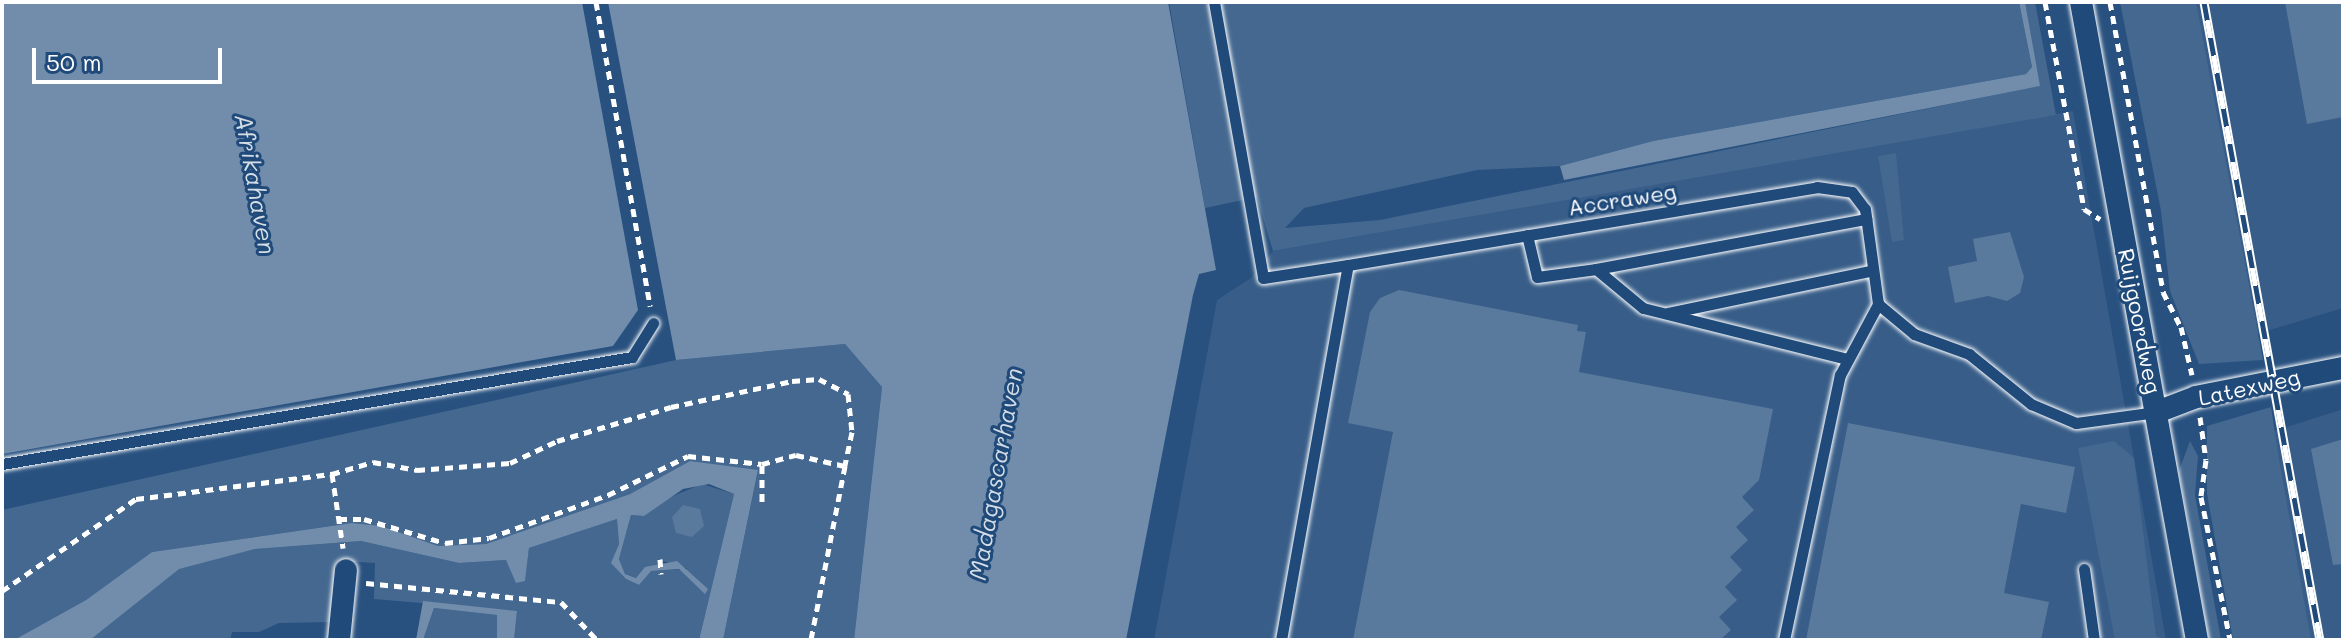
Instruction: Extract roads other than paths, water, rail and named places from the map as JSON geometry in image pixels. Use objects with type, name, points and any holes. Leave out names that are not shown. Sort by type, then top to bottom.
[{"type":"street","name":"Ruijgoordweg","points":[[2081,2],[2197,640]]},
{"type":"street","name":"Latexweg","points":[[2157,412],[2196,397],[2343,368]]},
{"type":"street","points":[[339,640],[345,568]]},
{"type":"lane","name":"Accraweg","points":[[1214,2],[1263,278],[1817,187],[1852,192],[1866,219]]},
{"type":"lane","points":[[1527,235],[1537,277],[1866,219],[1878,304],[1848,359],[1784,640]]},
{"type":"lane","points":[[1281,640],[1348,265]]},
{"type":"lane","points":[[1596,269],[1643,308],[1848,359]]},
{"type":"lane","points":[[1664,313],[1873,270]]},
{"type":"lane","points":[[1878,304],[1914,334],[1969,354],[2031,404],[2076,423],[2157,412]]},
{"type":"lane","points":[[2,464],[632,357],[653,323]]},
{"type":"lane","points":[[2084,569],[2094,640]]},
{"type":"water","name":"Afrikahaven","points":[[2,2],[582,2],[638,310],[613,346],[2,454]]},
{"type":"water","name":"Madagascarhaven","points":[[608,2],[1168,2],[1216,270],[1199,274],[1193,295],[1126,640],[854,640],[882,387],[845,344],[676,360]]},
{"type":"water","points":[[2019,2],[2025,2],[2040,86],[1564,180],[1560,166],[1653,141],[2026,74],[2032,67]]},
{"type":"water","points":[[690,461],[758,470],[723,640],[699,640],[734,494],[709,484],[683,489],[644,516],[631,515],[619,559],[625,574],[636,578],[645,567],[677,561],[708,589],[705,594],[679,569],[651,571],[639,585],[626,579],[611,563],[619,544],[617,519],[529,548],[525,581],[516,583],[506,560],[459,563],[361,541],[255,549],[179,569],[90,640],[14,640],[86,600],[152,552],[352,523],[381,526],[438,546],[486,544],[630,494]]},
{"type":"water","points":[[423,601],[517,611],[514,640],[497,640],[497,615],[434,608],[423,640],[416,640]]},
{"type":"railway","points":[[2204,2],[2320,640]]}]
